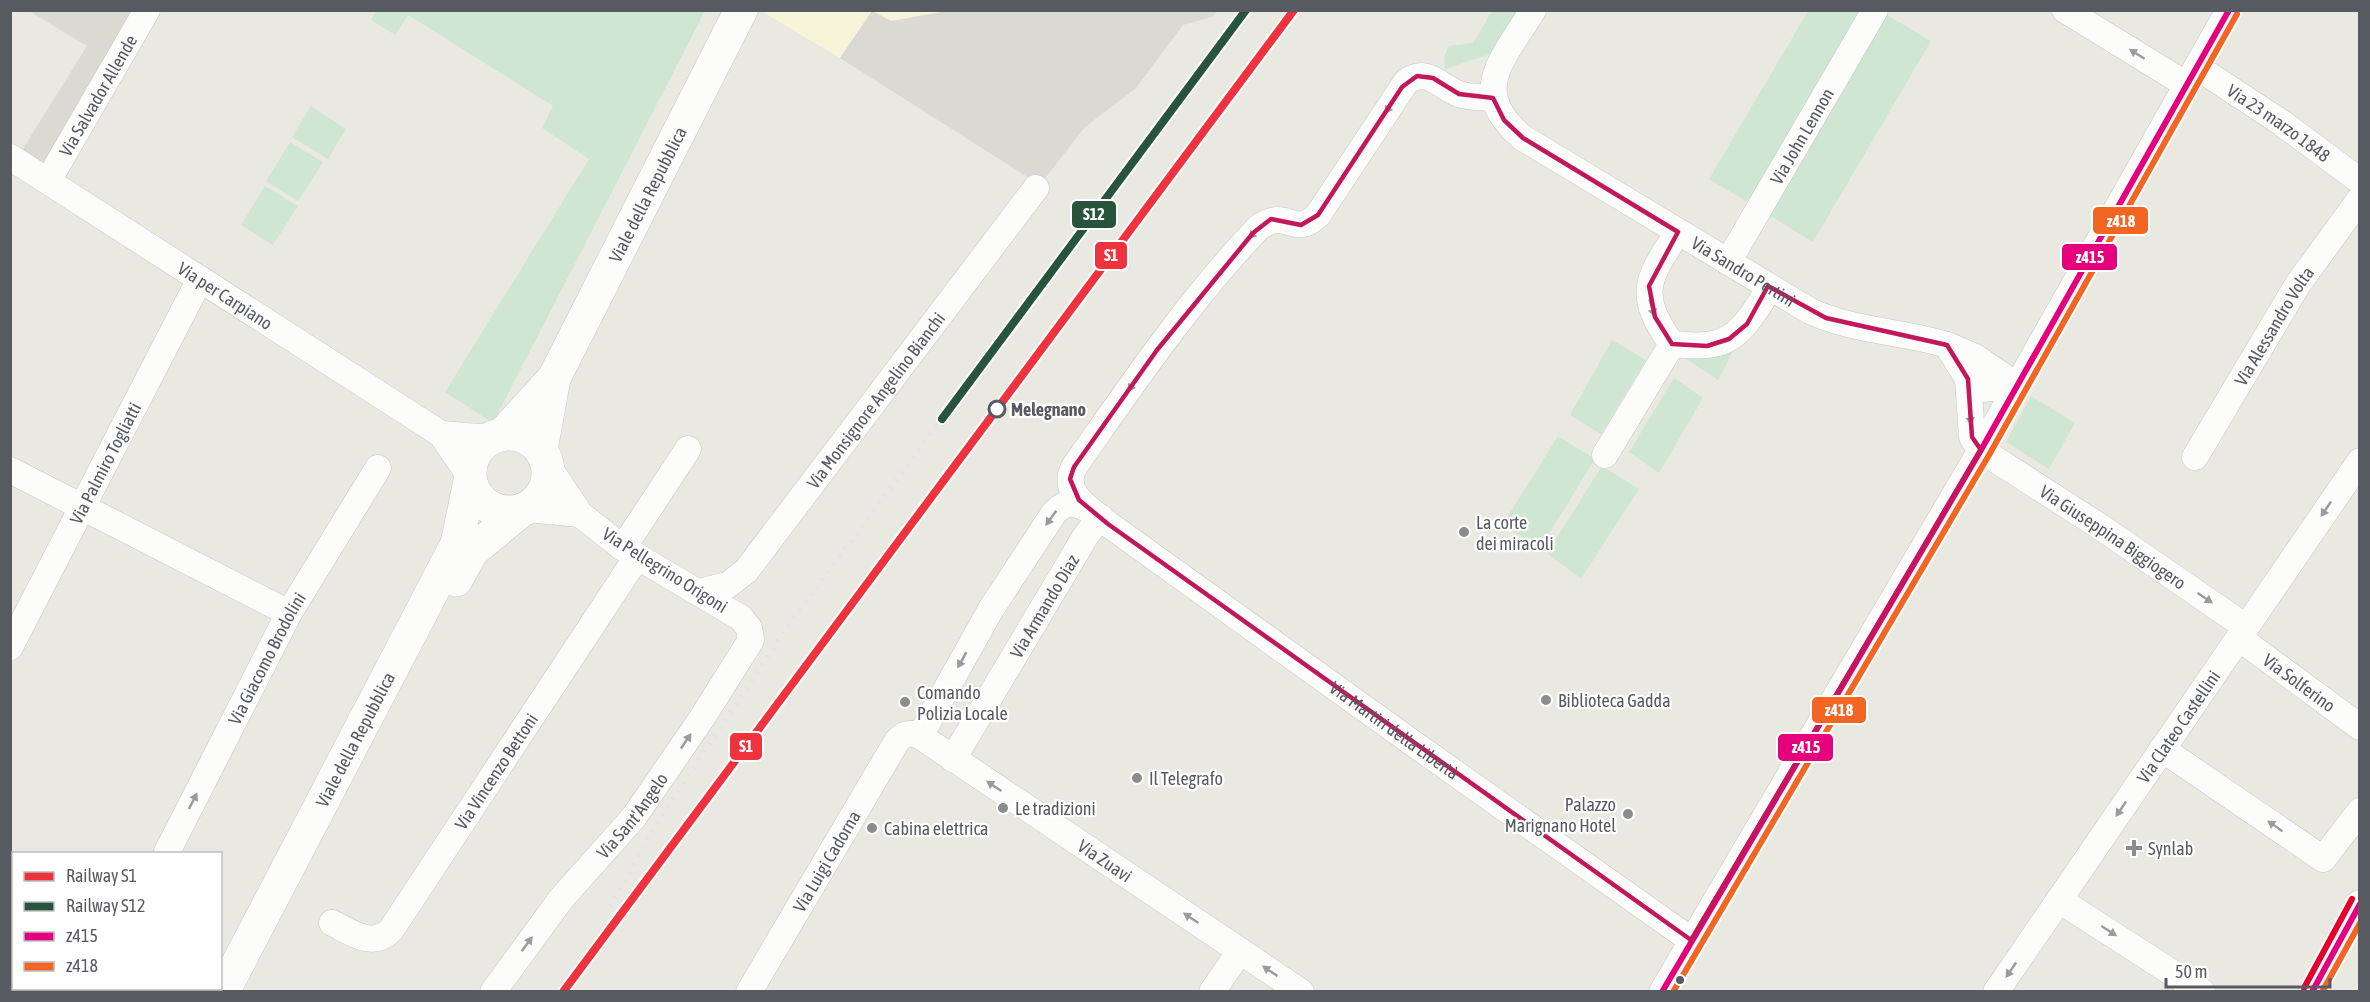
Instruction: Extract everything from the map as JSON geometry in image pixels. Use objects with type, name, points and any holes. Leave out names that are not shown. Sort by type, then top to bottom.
[{"type":"street","name":"Via Salvador Allende","points":[[48,182],[147,10]]},
{"type":"street","name":"Viale della Repubblica","points":[[223,992],[457,544],[474,454],[497,436],[554,378],[741,10]]},
{"type":"street","points":[[1100,517],[1079,500],[1071,486],[1070,475],[1074,467],[1157,350],[1259,227],[1271,219],[1294,224],[1308,224],[1318,215],[1402,87],[1417,76],[1433,78],[1459,94],[1493,98],[1493,86],[1500,66],[1533,10]]},
{"type":"street","name":"Via John Lennon","points":[[1728,262],[1875,10]]},
{"type":"street","name":"Via 23 marzo 1848","points":[[2065,10],[2282,123],[2360,181]]},
{"type":"street","points":[[1662,992],[1981,450],[2229,10]]},
{"type":"street","name":"Via Sandro Pertini","points":[[1493,98],[1504,120],[1523,138],[1768,286],[1826,318],[1848,325],[1924,338],[1947,345],[1975,357],[2016,385]]},
{"type":"street","name":"Via per Carpiano","points":[[10,157],[441,434],[470,479]]},
{"type":"street","name":"Via Monsignore Angelino Bianchi","points":[[707,597],[746,571],[1036,189]]},
{"type":"street","name":"Via Alessandro Volta","points":[[2195,457],[2309,268],[2360,199]]},
{"type":"street","points":[[1672,344],[1655,317],[1650,302],[1649,286],[1654,268],[1678,232]]},
{"type":"street","name":"Via Palmiro Togliatti","points":[[10,647],[200,279]]},
{"type":"street","points":[[1672,344],[1707,346],[1729,339],[1747,324],[1764,298],[1768,286]]},
{"type":"street","points":[[1605,456],[1672,344]]},
{"type":"street","points":[[1947,345],[1968,379],[1982,388],[2016,385]]},
{"type":"street","name":"Viale della Repubblica","points":[[241,992],[472,551],[538,499],[546,486],[544,458],[554,378]]},
{"type":"street","points":[[1968,379],[1972,437],[1981,450]]},
{"type":"street","name":"Via per Carpiano","points":[[441,434],[497,436]]},
{"type":"street","points":[[497,436],[516,434],[529,439],[544,458]]},
{"type":"street","points":[[630,552],[688,449]]},
{"type":"street","name":"Via Giuseppina Biggiogero","points":[[1981,450],[2102,528],[2242,632]]},
{"type":"street","name":"Via Pellegrino Origoni","points":[[544,458],[580,514],[630,552],[741,618],[749,628]]},
{"type":"street","name":"Via Clateo Castellini","points":[[1996,992],[2360,461]]},
{"type":"street","name":"Via Giacomo Brodolini","points":[[167,852],[289,613],[378,468]]},
{"type":"street","points":[[10,470],[289,613]]},
{"type":"street","points":[[470,479],[480,500],[490,508],[503,512],[525,509],[580,514]]},
{"type":"street","points":[[914,735],[991,609],[1057,509],[1067,503],[1077,503],[1100,517]]},
{"type":"street","name":"Via Armando Diaz","points":[[953,759],[1085,537],[1100,517]]},
{"type":"street","name":"Via Martiri della Libertà","points":[[1100,517],[1414,744],[1691,940]]},
{"type":"street","name":"Via Vincenzo Bettoni","points":[[332,923],[362,938],[374,940],[381,939],[391,930],[630,552]]},
{"type":"street","name":"Via Sant'Angelo","points":[[493,992],[552,911],[618,837],[674,760],[749,645],[751,640],[749,628]]},
{"type":"street","name":"Via Solferino","points":[[2242,632],[2360,727]]},
{"type":"street","name":"Via Zuavi","points":[[914,735],[1301,992]]},
{"type":"street","name":"Via Luigi Cadorna","points":[[748,992],[894,746],[900,738],[914,735]]},
{"type":"street","points":[[2163,749],[2323,859],[2360,811]]},
{"type":"street","points":[[2059,900],[2202,992]]},
{"type":"street","points":[[2312,992],[2360,903]]},
{"type":"street","points":[[1212,992],[1240,951]]},
{"type":"highlighted area","points":[[1417,76],[1433,78],[1459,94],[1493,98],[1504,120],[1523,138],[1678,232],[1649,286],[1655,317],[1672,344],[1707,346],[1729,339],[1747,324],[1768,286],[1826,318],[1947,345],[1968,379],[1972,437],[1981,450],[1691,940],[1108,524],[1079,500],[1070,479],[1074,467],[1157,350],[1253,233],[1271,219],[1301,225],[1318,215],[1402,87]]},
{"type":"shaded area","points":[[376,10],[705,11],[493,423],[445,392],[589,159],[542,128],[553,106],[408,15],[395,35],[371,20]]},
{"type":"shaded area","points":[[952,10],[1217,11],[1212,17],[1183,25],[1136,88],[1084,128],[1040,185],[840,58],[872,11],[891,21]]},
{"type":"shaded area","points":[[29,11],[154,11],[57,179],[19,155],[87,46]]},
{"type":"shaded area","points":[[761,11],[872,11],[840,58]]},
{"type":"shaded area","points":[[873,11],[952,11],[891,21]]},
{"type":"shaded area","points":[[1492,11],[1517,11],[1491,54],[1445,69],[1444,57],[1449,46],[1473,43]]},
{"type":"shaded area","points":[[1808,11],[1880,11],[1931,41],[1813,242],[1709,179]]},
{"type":"shaded area","points":[[311,106],[346,129],[328,159],[292,137]]},
{"type":"shaded area","points":[[290,142],[323,162],[298,201],[266,181]]},
{"type":"shaded area","points":[[265,186],[298,206],[273,245],[241,225]]},
{"type":"shaded area","points":[[1751,317],[1718,380],[1686,359],[1692,346]]},
{"type":"shaded area","points":[[1612,340],[1646,360],[1601,434],[1570,415]]},
{"type":"shaded area","points":[[1674,378],[1703,398],[1659,473],[1629,452]]},
{"type":"shaded area","points":[[2031,396],[2075,423],[2049,469],[2006,442]]},
{"type":"shaded area","points":[[1558,436],[1595,459],[1539,550],[1503,524]]},
{"type":"shaded area","points":[[1602,466],[1639,489],[1581,579],[1547,553]]},
{"type":"railway","points":[[610,906],[663,814],[785,630],[942,419]]},
{"type":"rail line","name":"S12","points":[[942,419],[1246,10]]},
{"type":"rail line","name":"S1","points":[[563,992],[1294,10]]},
{"type":"transit line","name":"z415","points":[[1662,992],[1981,450],[2229,10]]},
{"type":"transit line","name":"z418","points":[[1673,992],[1989,455],[2237,14]]},
{"type":"transit line","points":[[2304,988],[2352,899]]},
{"type":"transit line","name":"z415","points":[[2312,992],[2360,904]]},
{"type":"transit line","name":"z418","points":[[2322,992],[2360,923]]},
{"type":"place","name":"Melegnano","points":[[997,409]]},
{"type":"place","name":"La corte dei miracoli","points":[[1464,532]]},
{"type":"place","name":"Biblioteca Gadda","points":[[1546,700]]},
{"type":"place","name":"Comando Polizia Locale","points":[[905,702]]},
{"type":"place","name":"Il Telegrafo","points":[[1137,778]]},
{"type":"place","name":"Le tradizioni","points":[[1003,808]]},
{"type":"place","name":"Palazzo Marignano Hotel","points":[[1628,814]]},
{"type":"place","name":"Cabina elettrica","points":[[872,828]]},
{"type":"place","name":"Synlab","points":[[2134,848]]}]
